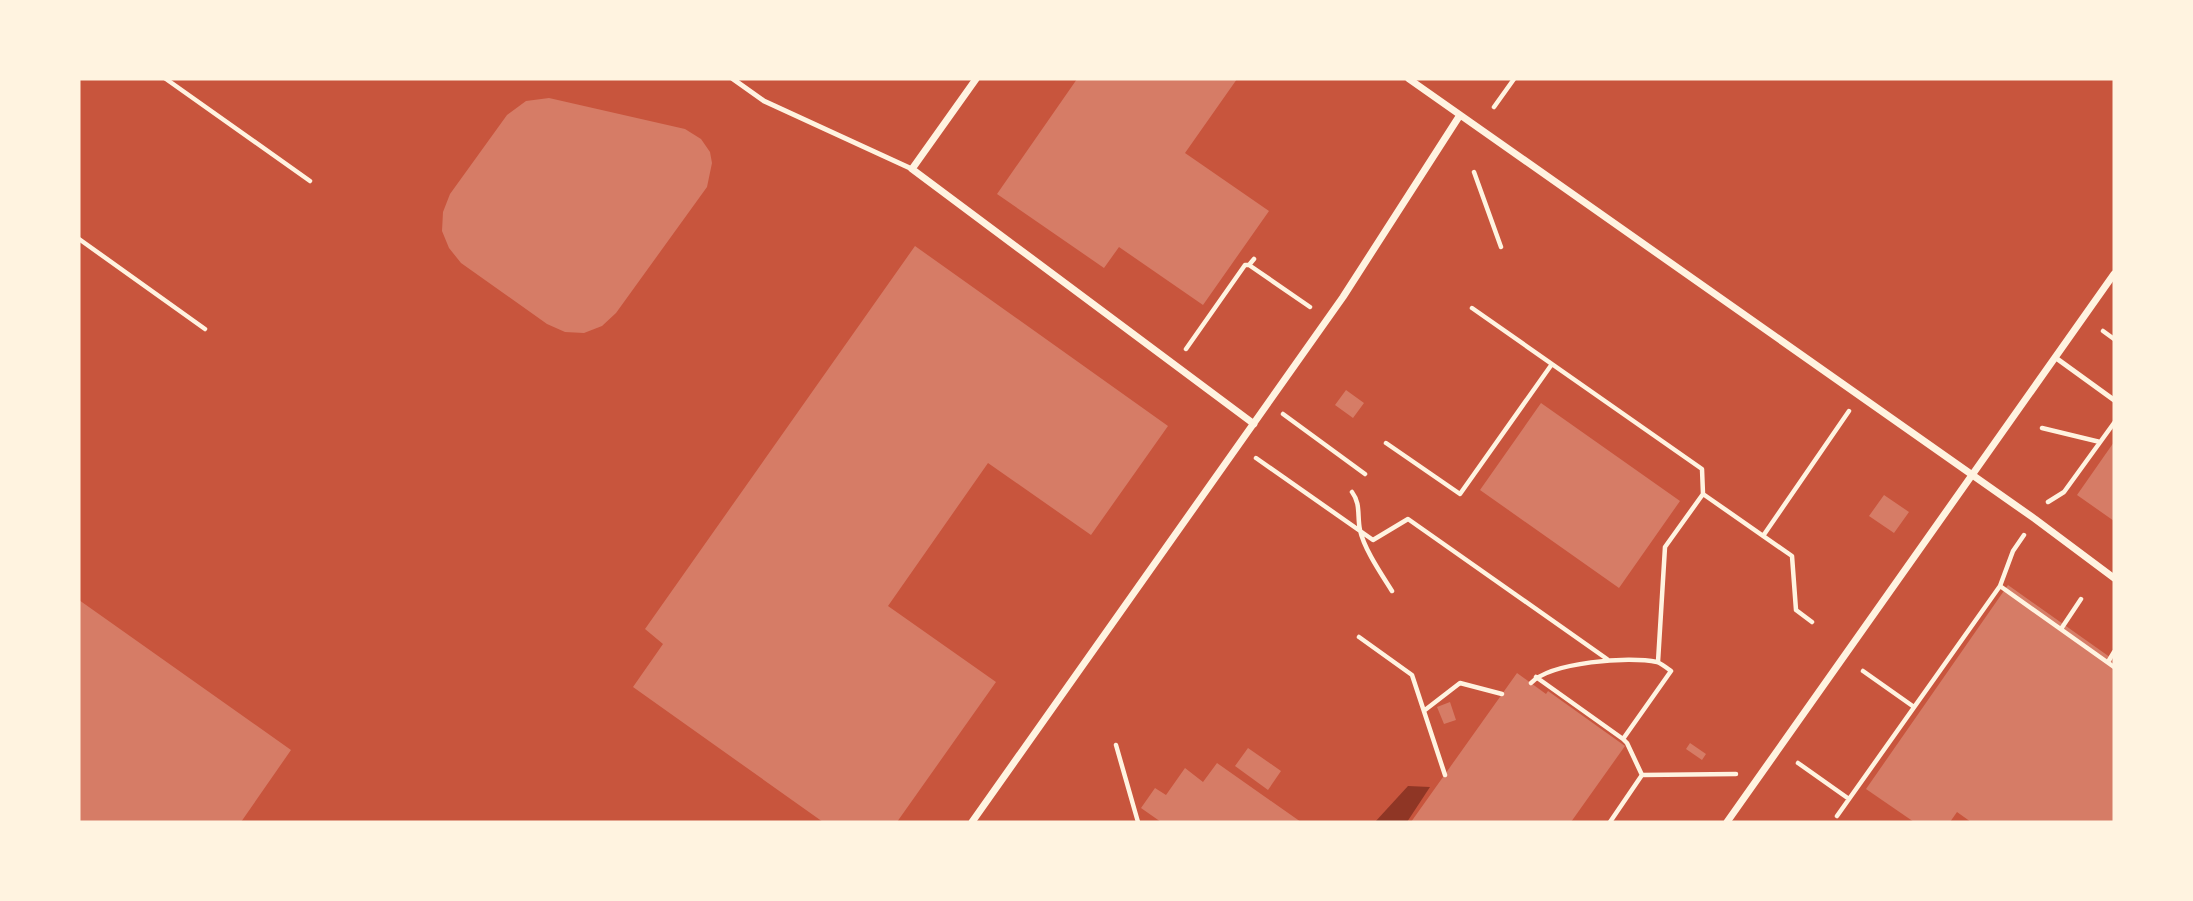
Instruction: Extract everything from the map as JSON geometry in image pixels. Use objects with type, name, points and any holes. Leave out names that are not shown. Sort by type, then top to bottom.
[{"type":"street","points":[[976,79],[912,169],[1254,424]]},
{"type":"street","points":[[1409,79],[2114,578]]},
{"type":"street","points":[[972,822],[1328,319],[1460,115]]},
{"type":"street","points":[[1727,822],[2113,278]]},
{"type":"lane","points":[[733,79],[764,101],[912,169]]},
{"type":"lane","points":[[2056,358],[2114,400]]},
{"type":"path","points":[[166,79],[310,181]]},
{"type":"path","points":[[1494,107],[1514,79]]},
{"type":"path","points":[[1475,172],[1501,247]]},
{"type":"path","points":[[79,239],[205,329]]},
{"type":"path","points":[[1175,365],[1245,265],[1249,265],[1254,258]]},
{"type":"path","points":[[1249,265],[1328,319]]},
{"type":"path","points":[[1472,308],[1702,469],[1703,494],[1665,547],[1658,663]]},
{"type":"path","points":[[2103,331],[2114,339]]},
{"type":"path","points":[[1386,443],[1460,494],[1552,364]]},
{"type":"path","points":[[1763,536],[1860,396]]},
{"type":"path","points":[[2047,503],[2064,492],[2114,423]]},
{"type":"path","points":[[2042,428],[2100,442]]},
{"type":"path","points":[[1305,430],[1365,474]]},
{"type":"path","points":[[1239,445],[1373,540],[1408,519],[1606,659]]},
{"type":"path","points":[[1352,492],[1358,500],[1360,531],[1392,591]]},
{"type":"path","points":[[1703,494],[1792,556],[1796,610],[1812,622]]},
{"type":"path","points":[[1837,816],[2000,586],[2013,551],[2025,534]]},
{"type":"path","points":[[2000,586],[2114,667]]},
{"type":"path","points":[[2061,629],[2081,599]]},
{"type":"path","points":[[1359,637],[1412,675],[1445,775]]},
{"type":"path","points":[[2108,662],[2114,652]]},
{"type":"path","points":[[1531,683],[1542,673],[1606,659],[1658,663],[1671,671],[1623,739]]},
{"type":"path","points":[[1863,671],[1914,707]]},
{"type":"path","points":[[1536,677],[1623,739],[1642,775]]},
{"type":"path","points":[[1425,710],[1460,683],[1502,694]]},
{"type":"path","points":[[1116,745],[1138,822]]},
{"type":"path","points":[[1798,763],[1849,799]]},
{"type":"path","points":[[1642,775],[1713,775]]},
{"type":"path","points":[[1610,822],[1642,775]]},
{"type":"shaded area","points":[[1408,786],[1430,787],[1407,822],[1375,822]]},
{"type":"building","points":[[1077,79],[1237,79],[1185,153],[1269,211],[1203,305],[1119,247],[1104,268],[997,194]]},
{"type":"building","points":[[549,98],[685,129],[701,139],[710,152],[712,163],[707,187],[616,313],[602,326],[584,333],[565,332],[547,324],[461,263],[449,248],[442,231],[443,212],[450,194],[507,115],[526,101]]},
{"type":"building","points":[[915,246],[1168,426],[1091,535],[988,463],[888,606],[996,682],[897,822],[823,822],[633,687],[663,644],[645,629]]},
{"type":"building","points":[[1346,390],[1364,403],[1353,418],[1335,405]]},
{"type":"building","points":[[1541,403],[1680,501],[1619,588],[1480,490]]},
{"type":"building","points":[[2114,442],[2114,521],[2077,495]]},
{"type":"building","points":[[1884,495],[1909,512],[1894,533],[1869,516]]},
{"type":"building","points":[[2008,585],[2114,660],[2114,822],[1971,822],[1957,812],[1950,822],[1914,822],[1866,789]]},
{"type":"building","points":[[79,600],[291,750],[241,822],[79,822]]},
{"type":"building","points":[[1517,673],[1546,694],[1548,691],[1625,746],[1571,822],[1411,822]]},
{"type":"building","points":[[1450,702],[1456,720],[1444,724],[1437,707]]},
{"type":"building","points":[[1690,743],[1706,754],[1702,760],[1686,749]]},
{"type":"building","points":[[1248,748],[1281,771],[1268,790],[1235,766]]},
{"type":"building","points":[[1217,763],[1301,822],[1161,822],[1141,808],[1155,788],[1166,795],[1185,768],[1203,782]]}]
